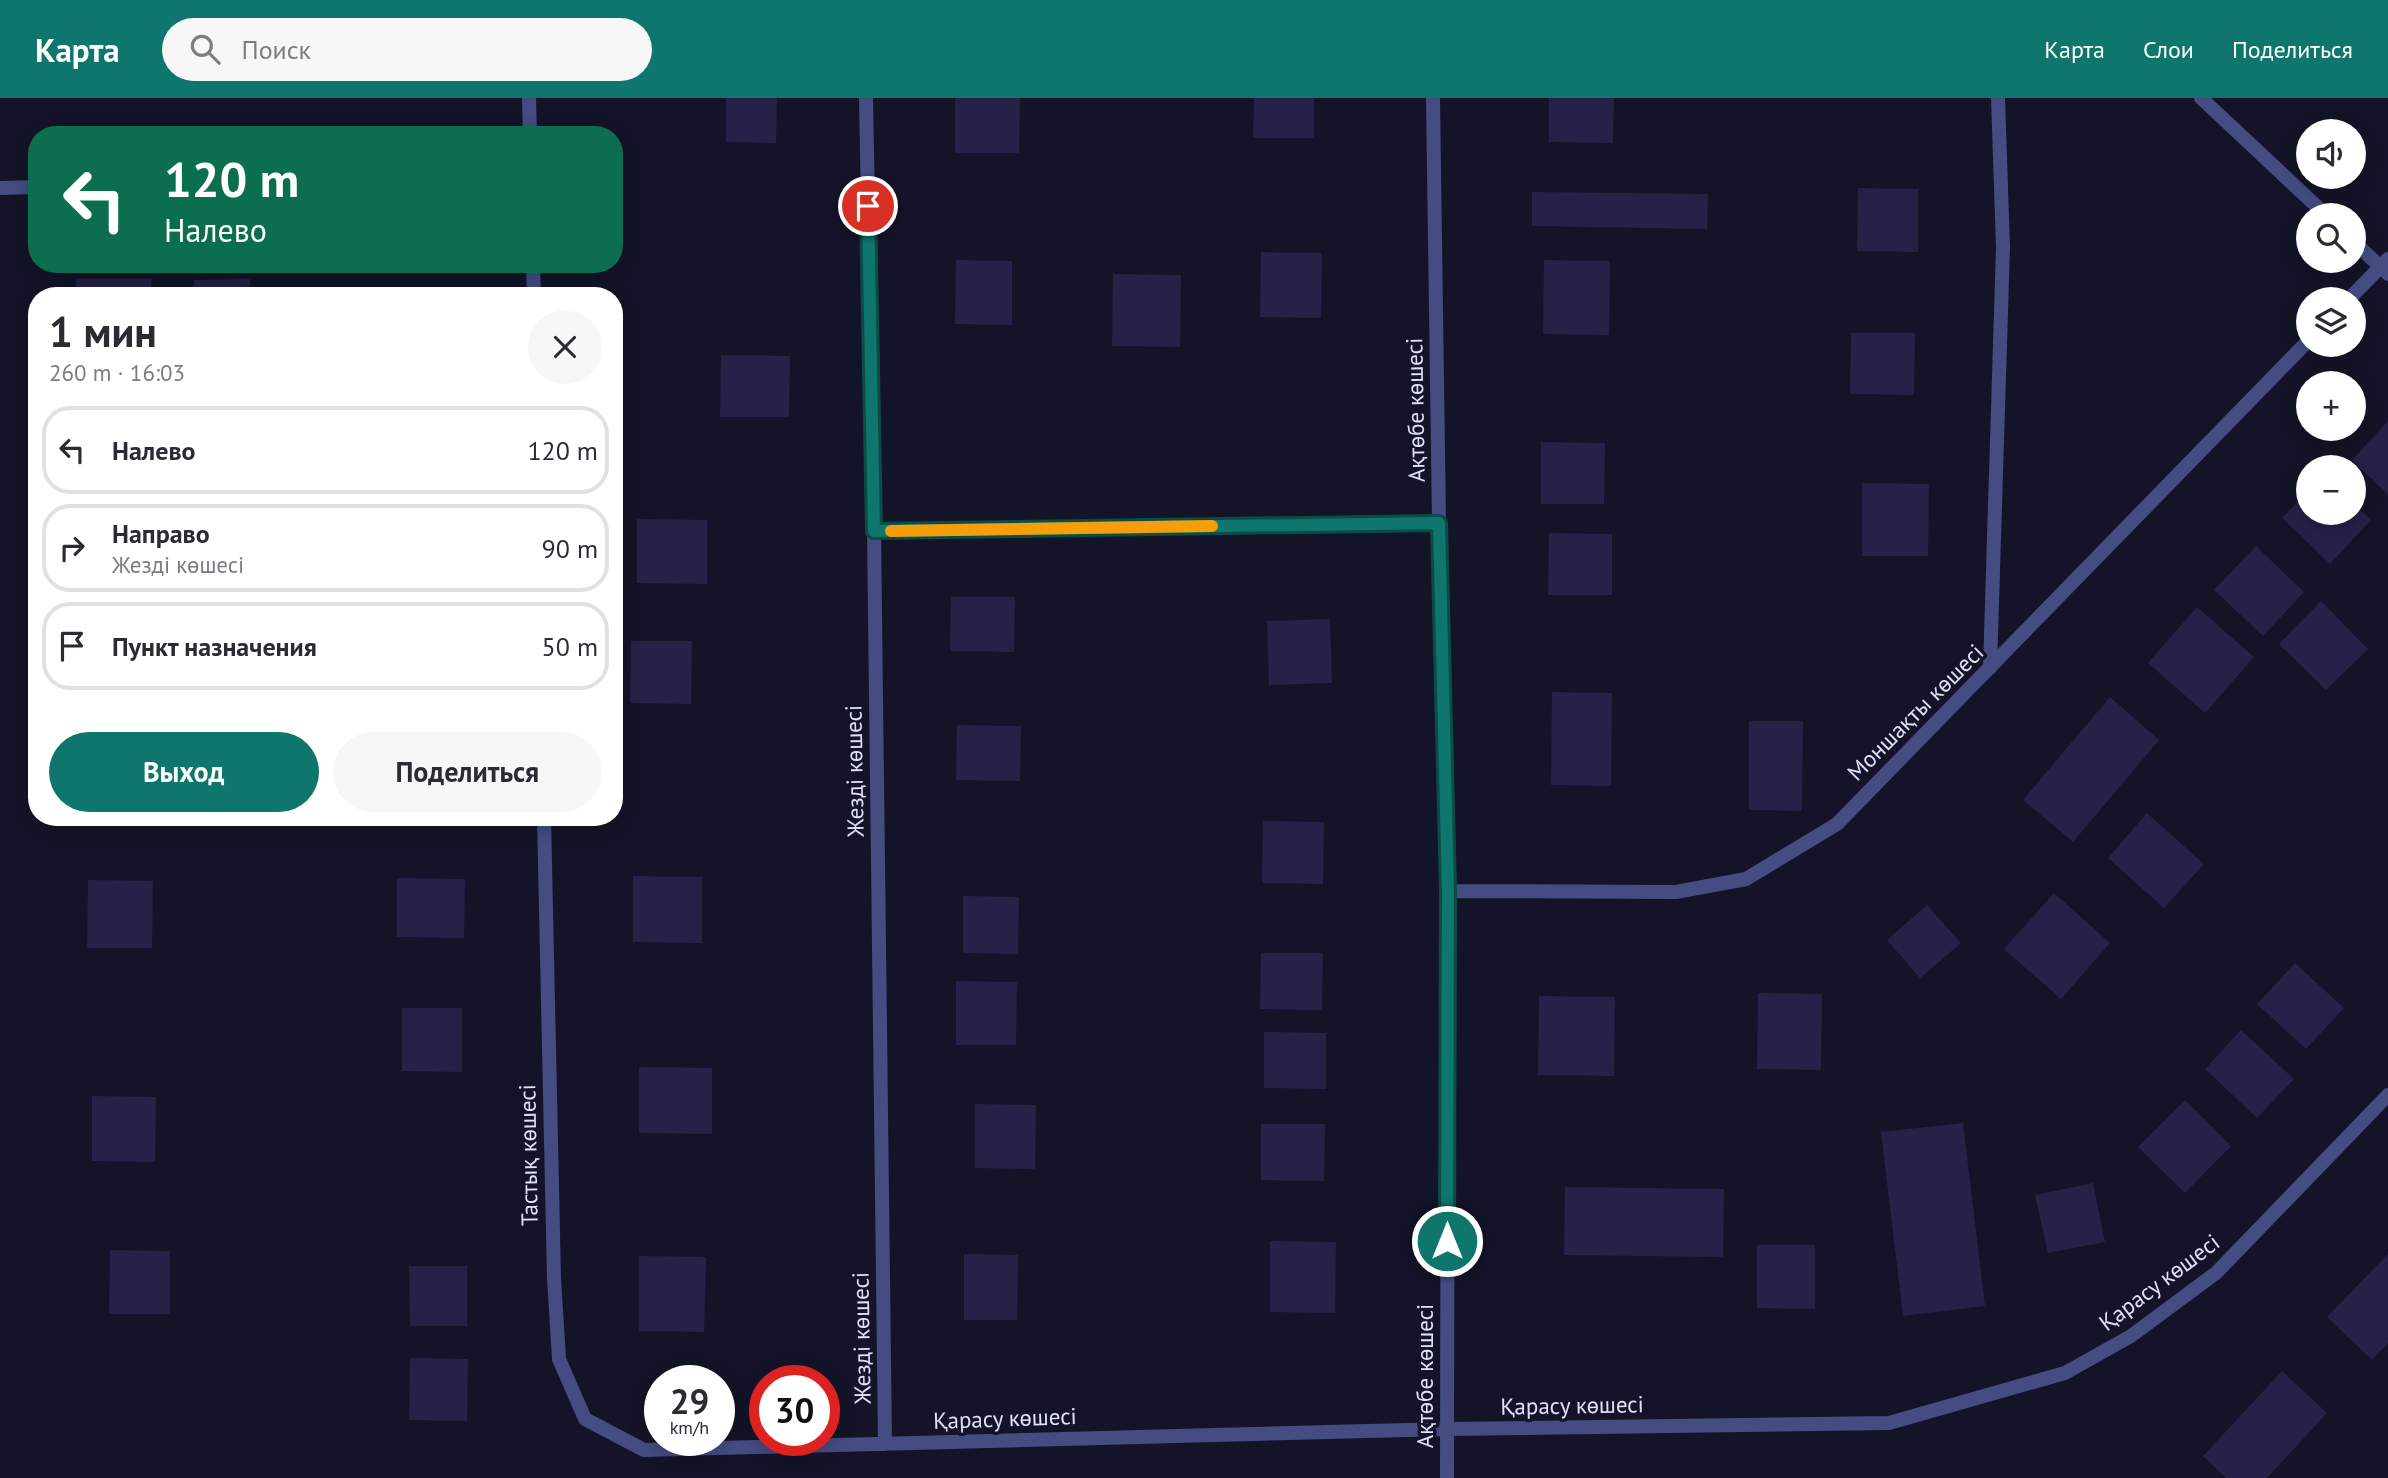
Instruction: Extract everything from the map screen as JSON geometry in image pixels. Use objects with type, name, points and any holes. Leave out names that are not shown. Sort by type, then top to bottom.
[{"type":"street","points":[[530,98],[530,126]]},
{"type":"street","name":"Жезді көшесі","points":[[866,98],[885,1444]]},
{"type":"street","name":"Ақтөбе көшесі","points":[[1433,98],[1448,891],[1447,1478]]},
{"type":"street","points":[[1990,668],[2003,260],[1998,98]]},
{"type":"street","points":[[2201,98],[2313,203]]},
{"type":"street","points":[[0,188],[28,187]]},
{"type":"street","points":[[2362,287],[2385,266],[2366,251]]},
{"type":"street","name":"Моншақты көшесі","points":[[1448,891],[1675,892],[1746,879],[1837,824],[2296,353]]},
{"type":"street","points":[[874,531],[1439,523]]},
{"type":"street","name":"Тастық көшесі","points":[[544,826],[554,1279],[559,1359],[585,1419],[644,1449]]},
{"type":"street","name":"Қарасу көшесі","points":[[735,1448],[1446,1429],[1889,1423],[2065,1373],[2131,1336],[2216,1273],[2388,1096]]},
{"type":"building","points":[[726,98],[777,98],[776,143],[726,142]]},
{"type":"building","points":[[955,98],[1020,98],[1019,153],[955,153]]},
{"type":"building","points":[[1254,98],[1314,98],[1314,138],[1253,138]]},
{"type":"building","points":[[1549,98],[1614,98],[1613,143],[1549,142]]},
{"type":"building","points":[[1858,188],[1918,189],[1918,252],[1857,251]]},
{"type":"building","points":[[1532,192],[1708,194],[1707,229],[1532,226]]},
{"type":"building","points":[[1261,252],[1322,253],[1321,318],[1260,317]]},
{"type":"building","points":[[956,260],[1012,261],[1012,325],[955,324]]},
{"type":"building","points":[[1544,260],[1610,261],[1609,335],[1543,334]]},
{"type":"building","points":[[1113,274],[1181,275],[1180,347],[1112,346]]},
{"type":"building","points":[[76,279],[151,279],[151,287],[76,287]]},
{"type":"building","points":[[250,279],[250,287],[194,287],[194,280]]},
{"type":"building","points":[[1851,333],[1915,333],[1914,395],[1850,394]]},
{"type":"building","points":[[721,355],[790,356],[789,417],[720,417]]},
{"type":"building","points":[[2388,421],[2388,495],[2366,474],[2366,455],[2357,455]]},
{"type":"building","points":[[1541,442],[1605,443],[1604,504],[1541,504]]},
{"type":"building","points":[[1862,483],[1929,484],[1928,556],[1862,556]]},
{"type":"building","points":[[2296,503],[2296,525],[2366,525],[2366,515],[2371,520],[2330,564],[2282,518]]},
{"type":"building","points":[[637,519],[707,520],[707,584],[637,583]]},
{"type":"building","points":[[1549,533],[1612,534],[1612,595],[1548,595]]},
{"type":"building","points":[[2256,546],[2304,592],[2263,636],[2214,590]]},
{"type":"building","points":[[951,597],[1015,597],[1014,652],[950,651]]},
{"type":"building","points":[[2321,601],[2368,649],[2326,690],[2279,644]]},
{"type":"building","points":[[2197,607],[2254,657],[2205,713],[2148,663]]},
{"type":"building","points":[[1330,619],[1332,683],[1269,685],[1267,621]]},
{"type":"building","points":[[631,641],[692,641],[691,704],[630,703]]},
{"type":"building","points":[[1552,692],[1612,693],[1611,786],[1551,785]]},
{"type":"building","points":[[2110,697],[2159,740],[2073,842],[2023,800]]},
{"type":"building","points":[[1749,721],[1803,721],[1802,811],[1749,810]]},
{"type":"building","points":[[957,725],[1021,726],[1020,781],[956,780]]},
{"type":"building","points":[[2147,813],[2204,864],[2164,908],[2108,858]]},
{"type":"building","points":[[1263,821],[1324,822],[1323,884],[1262,883]]},
{"type":"building","points":[[633,876],[702,877],[702,943],[633,942]]},
{"type":"building","points":[[397,878],[465,879],[464,938],[397,937]]},
{"type":"building","points":[[88,880],[153,881],[152,948],[87,948]]},
{"type":"building","points":[[2054,893],[2110,943],[2061,999],[2004,949]]},
{"type":"building","points":[[963,896],[1019,897],[1018,954],[963,953]]},
{"type":"building","points":[[1927,905],[1961,943],[1920,978],[1887,940]]},
{"type":"building","points":[[1261,953],[1323,953],[1322,1010],[1260,1009]]},
{"type":"building","points":[[2295,963],[2344,1008],[2306,1049],[2257,1004]]},
{"type":"building","points":[[956,981],[1017,982],[1016,1045],[956,1045]]},
{"type":"building","points":[[1758,993],[1822,994],[1821,1070],[1757,1069]]},
{"type":"building","points":[[1539,996],[1615,997],[1614,1076],[1538,1075]]},
{"type":"building","points":[[402,1008],[462,1008],[462,1072],[402,1071]]},
{"type":"building","points":[[2241,1030],[2294,1079],[2257,1118],[2205,1069]]},
{"type":"building","points":[[1264,1032],[1326,1033],[1326,1089],[1264,1088]]},
{"type":"building","points":[[639,1067],[712,1068],[712,1134],[639,1133]]},
{"type":"building","points":[[92,1096],[156,1097],[155,1162],[92,1161]]},
{"type":"building","points":[[2185,1100],[2231,1146],[2185,1193],[2138,1147]]},
{"type":"building","points":[[975,1104],[1036,1105],[1035,1169],[975,1168]]},
{"type":"building","points":[[1963,1123],[1985,1306],[1903,1316],[1881,1132]]},
{"type":"building","points":[[1261,1124],[1325,1124],[1324,1181],[1261,1180]]},
{"type":"building","points":[[2093,1183],[2105,1242],[2048,1253],[2035,1195]]},
{"type":"building","points":[[1565,1187],[1724,1189],[1723,1257],[1564,1255]]},
{"type":"building","points":[[1270,1241],[1336,1242],[1335,1313],[1270,1312]]},
{"type":"building","points":[[1757,1245],[1815,1245],[1815,1309],[1757,1308]]},
{"type":"building","points":[[110,1250],[170,1251],[170,1314],[109,1314]]},
{"type":"building","points":[[964,1254],[1018,1255],[1017,1320],[964,1320]]},
{"type":"building","points":[[2388,1254],[2388,1343],[2372,1360],[2327,1317]]},
{"type":"building","points":[[639,1256],[706,1257],[704,1332],[639,1331]]},
{"type":"building","points":[[409,1266],[467,1266],[467,1326],[410,1326]]},
{"type":"building","points":[[410,1358],[468,1359],[467,1421],[409,1420]]},
{"type":"building","points":[[2282,1371],[2327,1413],[2267,1478],[2226,1478],[2203,1456]]},
{"type":"slow traffic","points":[[891,531],[1212,526]]},
{"type":"route","points":[[868,206],[874,531],[1439,523],[1448,891],[1447,1241]]}]
